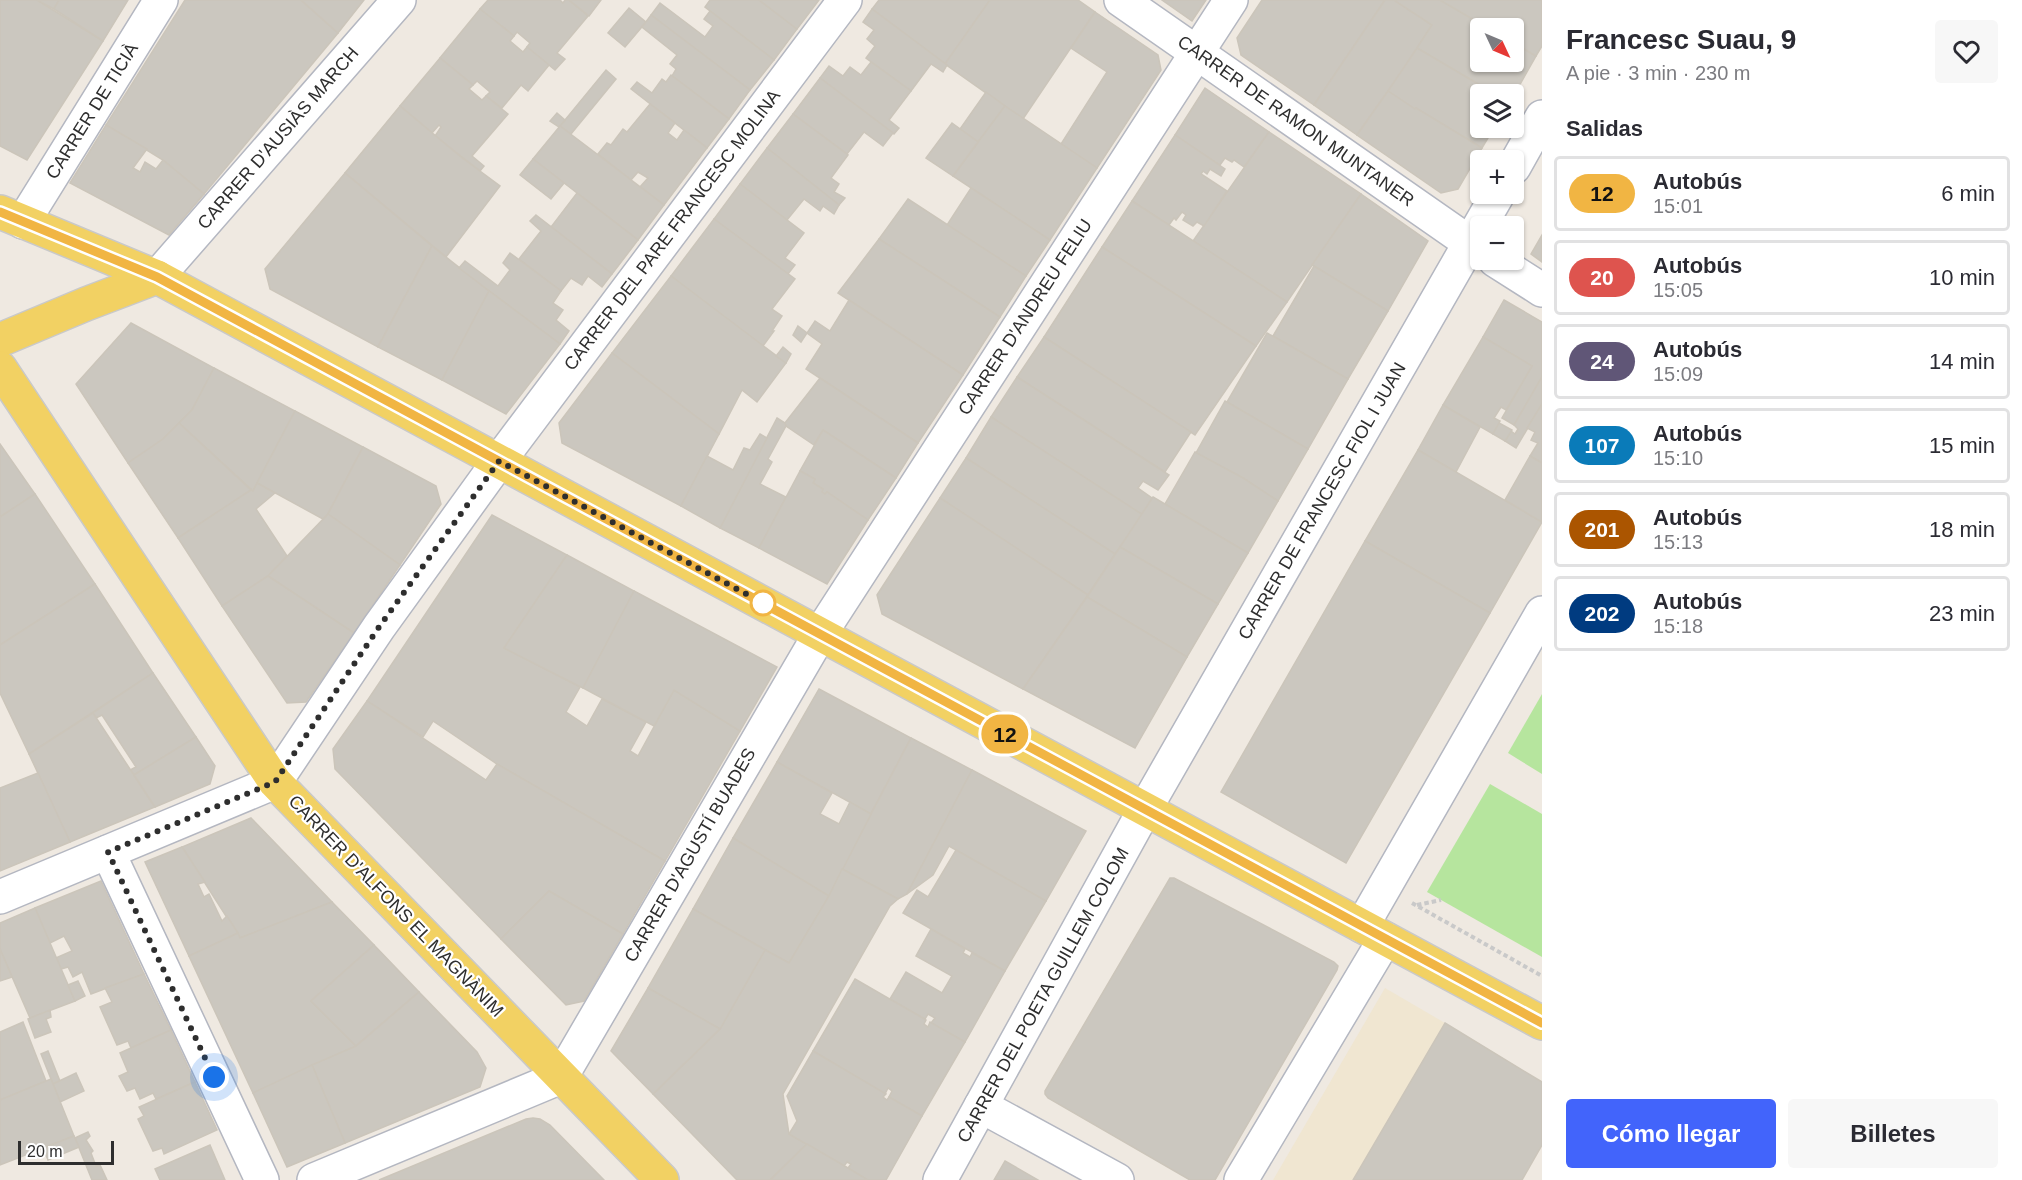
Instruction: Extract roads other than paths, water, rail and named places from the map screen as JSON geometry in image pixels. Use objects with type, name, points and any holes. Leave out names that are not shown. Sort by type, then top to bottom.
[{"type":"main road","points":[[12,217],[157,277],[1542,1023]]},
{"type":"main road","points":[[0,340],[157,277]]},
{"type":"main road","name":"CARRER D'ALFONS EL MAGNÀNIM","points":[[0,368],[275,782],[662,1180]]},
{"type":"street","name":"CARRER DE TICIÀ","points":[[12,217],[161,0]]},
{"type":"street","name":"CARRER D'AUSIÀS MARCH","points":[[157,277],[399,0]]},
{"type":"street","name":"CARRER DEL PARE FRANCESC MOLINA","points":[[275,782],[379,627],[499,461],[845,0]]},
{"type":"street","name":"CARRER DE RAMON MUNTANER","points":[[1121,0],[1470,243]]},
{"type":"street","name":"CARRER D'ANDREU FELIU","points":[[820,634],[1231,0]]},
{"type":"street","points":[[1524,150],[1542,117]]},
{"type":"street","name":"CARRER DE FRANCESC FIOL I JUAN","points":[[1145,809],[1471,270]]},
{"type":"street","points":[[1511,270],[1542,290]]},
{"type":"street","points":[[1241,1180],[1542,613]]},
{"type":"street","name":"CARRER D'AGUSTÍ BUADES","points":[[561,1077],[820,634]]},
{"type":"street","points":[[0,897],[275,782]]},
{"type":"street","name":"CARRER DEL POETA GUILLEM COLOM","points":[[940,1180],[1145,809]]},
{"type":"street","points":[[108,852],[262,1180]]},
{"type":"street","points":[[314,1180],[561,1077]]},
{"type":"street","points":[[981,1106],[1117,1180]]}]
